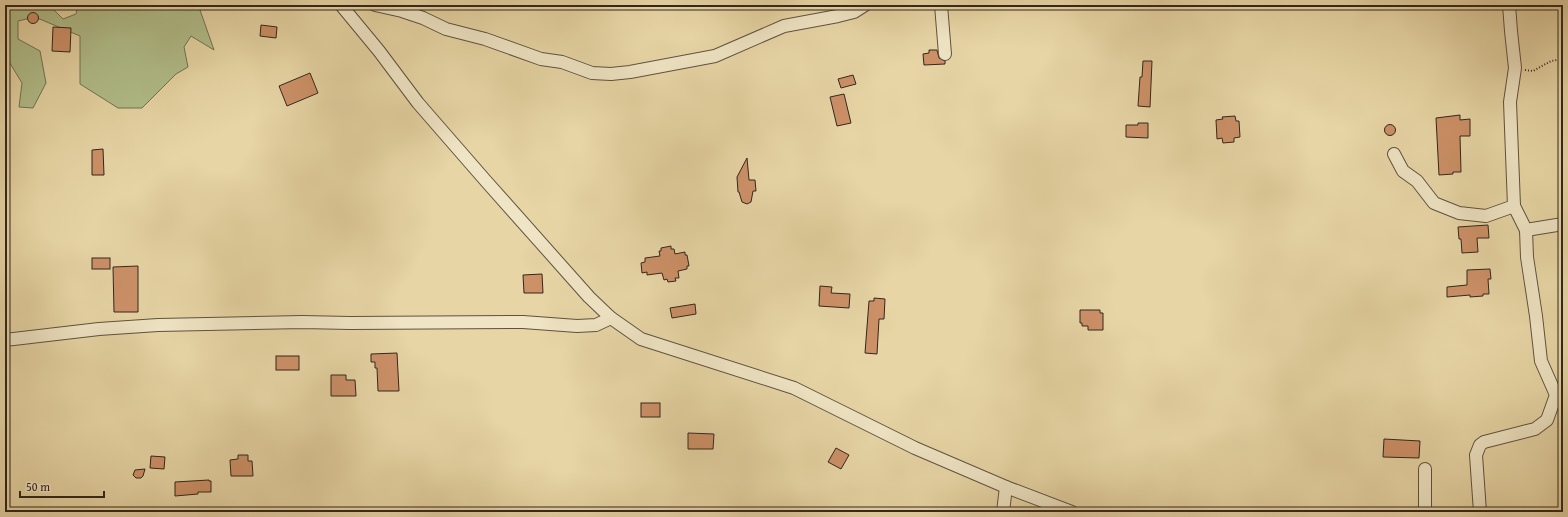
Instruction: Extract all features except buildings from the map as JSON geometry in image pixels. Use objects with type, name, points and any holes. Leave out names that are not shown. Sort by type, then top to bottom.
[{"type":"street","points":[[341,5],[379,51],[418,103],[581,288],[611,318],[641,339],[794,388],[915,448],[1006,487],[1072,512]]},
{"type":"street","points":[[375,5],[402,11],[446,28],[485,39],[541,60],[562,62],[592,73],[611,74],[637,71],[715,56],[784,26],[854,12],[865,5]]},
{"type":"street","points":[[942,5],[945,54]]},
{"type":"street","points":[[1480,512],[1476,455],[1480,444],[1536,429],[1547,420],[1560,394],[1541,361],[1527,258],[1526,230],[1514,206],[1510,102],[1515,68],[1510,5]]},
{"type":"street","points":[[1394,154],[1403,171],[1417,180],[1434,203],[1459,213],[1486,216],[1514,206]]},
{"type":"street","points":[[1526,230],[1563,224]]},
{"type":"street","points":[[5,340],[99,329],[158,325],[302,322],[523,322],[578,326],[596,325],[611,318]]},
{"type":"street","points":[[1425,470],[1425,512]]},
{"type":"street","points":[[1003,512],[1006,487]]},
{"type":"path","points":[[1515,68],[1533,71],[1551,61],[1563,59]]},
{"type":"green space","points":[[5,5],[49,5],[63,19],[76,14],[78,5],[190,5],[200,10],[214,50],[191,36],[184,47],[188,67],[176,74],[142,108],[118,108],[80,84],[80,36],[35,17],[18,21],[18,39],[40,51],[46,83],[33,108],[19,107],[22,83],[5,55]]}]
